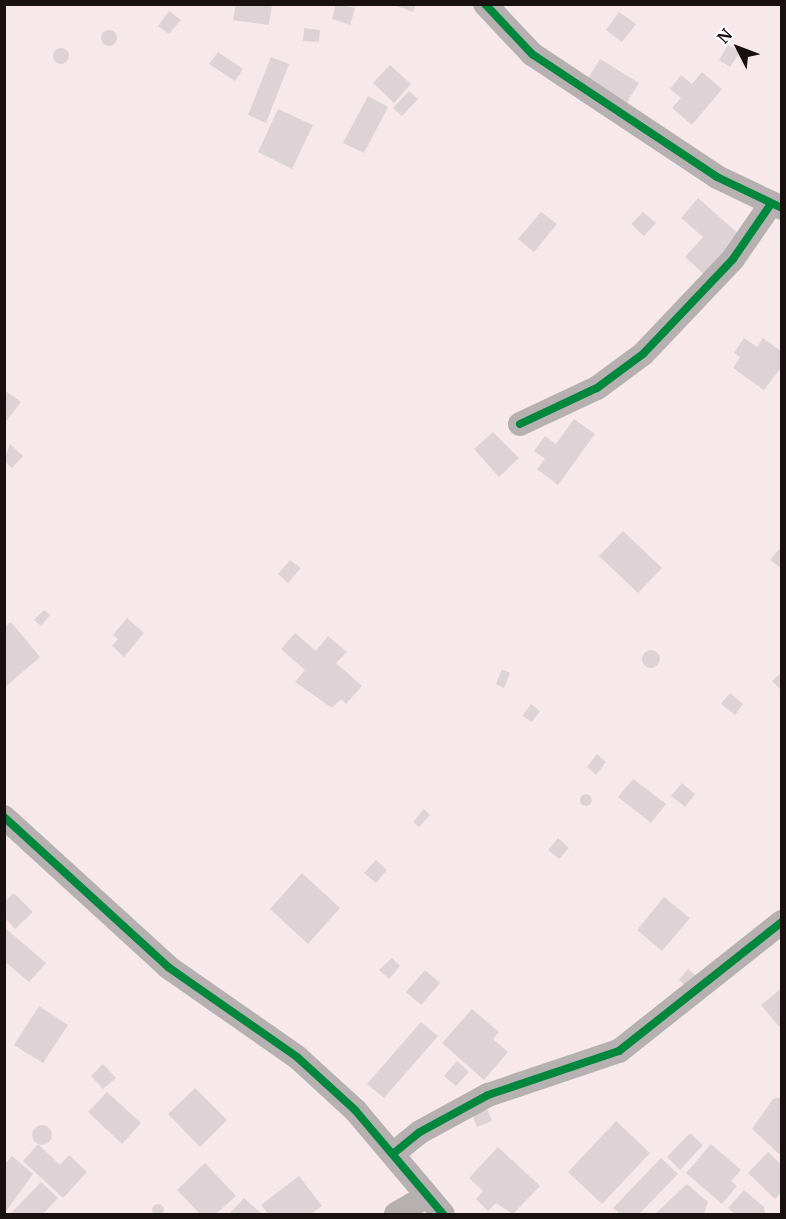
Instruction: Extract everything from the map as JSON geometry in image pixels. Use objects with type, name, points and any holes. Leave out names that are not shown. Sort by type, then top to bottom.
[{"type":"street","points":[[485,4],[532,54],[717,177],[776,206],[733,259],[643,354],[597,388],[519,424]]},
{"type":"street","points":[[4,817],[168,967],[297,1057],[394,1153],[442,1215]]},
{"type":"street","points":[[394,1153],[420,1132],[488,1095],[619,1051],[782,922]]},
{"type":"street","points":[[396,1215],[427,1196]]},
{"type":"building","points":[[236,4],[272,4],[269,25],[233,20]]},
{"type":"building","points":[[336,4],[355,8],[350,25],[332,19]]},
{"type":"building","points":[[391,4],[416,4],[413,12]]},
{"type":"building","points":[[169,11],[181,20],[169,34],[158,26]]},
{"type":"building","points":[[619,12],[636,24],[622,42],[606,30]]},
{"type":"building","points":[[304,28],[320,30],[319,42],[303,41]]},
{"type":"building","points":[[109,30],[115,32],[117,38],[115,44],[109,46],[103,44],[101,38],[103,32]]},
{"type":"building","points":[[728,45],[740,52],[730,67],[719,60]]},
{"type":"building","points":[[61,48],[67,50],[69,56],[67,62],[61,64],[55,62],[53,56],[55,50]]},
{"type":"building","points":[[218,52],[243,69],[235,81],[209,64]]},
{"type":"building","points":[[271,57],[289,64],[266,123],[248,115]]},
{"type":"building","points":[[600,59],[639,83],[626,104],[587,80]]},
{"type":"building","points":[[390,65],[411,84],[394,103],[373,83]]},
{"type":"building","points":[[702,72],[722,89],[692,125],[672,108],[681,98],[670,89],[681,75],[692,84]]},
{"type":"building","points":[[409,91],[418,99],[402,116],[393,108]]},
{"type":"building","points":[[368,96],[388,107],[364,153],[343,143]]},
{"type":"building","points":[[278,109],[313,125],[292,169],[258,152]]},
{"type":"building","points":[[698,198],[741,236],[706,276],[685,257],[703,237],[681,218]]},
{"type":"building","points":[[541,212],[557,224],[534,252],[518,239]]},
{"type":"building","points":[[643,212],[656,223],[644,236],[631,224]]},
{"type":"building","points":[[744,338],[757,347],[763,338],[782,352],[782,366],[764,390],[733,368],[740,357],[734,353]]},
{"type":"building","points":[[7,392],[21,402],[4,424],[4,395]]},
{"type":"building","points":[[574,419],[595,434],[558,485],[537,469],[545,459],[534,451],[545,436],[556,444]]},
{"type":"building","points":[[493,432],[519,458],[499,477],[474,449]]},
{"type":"building","points":[[10,444],[23,456],[12,468],[4,461]]},
{"type":"building","points":[[623,531],[662,568],[638,593],[599,556]]},
{"type":"building","points":[[782,546],[782,569],[770,560]]},
{"type":"building","points":[[290,560],[301,568],[288,583],[278,574]]},
{"type":"building","points":[[44,610],[50,615],[41,626],[34,620]]},
{"type":"building","points":[[127,618],[144,633],[124,657],[112,646],[118,639],[113,635]]},
{"type":"building","points":[[11,622],[40,657],[4,688],[4,627]]},
{"type":"building","points":[[295,633],[316,651],[328,636],[347,652],[336,663],[362,686],[346,704],[341,699],[332,708],[295,682],[305,670],[281,649]]},
{"type":"building","points":[[651,650],[657,653],[660,659],[657,665],[651,668],[645,665],[642,659],[645,653]]},
{"type":"building","points":[[502,669],[510,673],[504,688],[496,684]]},
{"type":"building","points":[[782,672],[782,691],[772,681]]},
{"type":"building","points":[[730,693],[743,704],[735,715],[721,704]]},
{"type":"building","points":[[531,704],[540,711],[532,722],[522,716]]},
{"type":"building","points":[[597,754],[606,762],[596,775],[587,767]]},
{"type":"building","points":[[633,779],[666,804],[651,823],[618,797]]},
{"type":"building","points":[[682,783],[695,794],[685,807],[671,796]]},
{"type":"building","points":[[586,794],[592,800],[586,806],[580,800]]},
{"type":"building","points":[[424,809],[430,815],[419,827],[413,822]]},
{"type":"building","points":[[558,838],[569,848],[559,859],[548,850]]},
{"type":"building","points":[[376,860],[387,870],[376,883],[364,873]]},
{"type":"building","points":[[302,873],[340,908],[308,944],[270,909]]},
{"type":"building","points":[[14,893],[33,912],[15,929],[4,917],[4,902]]},
{"type":"building","points":[[664,897],[690,918],[662,951],[637,930]]},
{"type":"building","points":[[4,927],[46,963],[29,982],[4,961]]},
{"type":"building","points":[[392,958],[400,966],[389,979],[379,970]]},
{"type":"building","points":[[688,969],[699,978],[689,989],[679,980]]},
{"type":"building","points":[[425,970],[440,983],[421,1005],[406,992]]},
{"type":"building","points":[[782,988],[782,1030],[761,1005]]},
{"type":"building","points":[[39,1006],[68,1025],[43,1063],[14,1045]]},
{"type":"building","points":[[472,1009],[499,1032],[493,1039],[508,1052],[484,1080],[442,1043]]},
{"type":"building","points":[[421,1022],[438,1036],[384,1098],[367,1084]]},
{"type":"building","points":[[457,1061],[469,1072],[456,1086],[444,1076]]},
{"type":"building","points":[[103,1064],[116,1078],[103,1089],[91,1076]]},
{"type":"building","points":[[195,1088],[227,1120],[200,1147],[168,1114]]},
{"type":"building","points":[[107,1092],[141,1123],[122,1144],[88,1112]]},
{"type":"building","points":[[782,1097],[782,1151],[779,1154],[752,1129],[773,1099]]},
{"type":"building","points":[[486,1106],[492,1121],[477,1127],[471,1112]]},
{"type":"building","points":[[616,1121],[650,1153],[602,1204],[568,1172]]},
{"type":"building","points":[[42,1125],[49,1128],[52,1135],[49,1142],[42,1145],[35,1142],[32,1135],[35,1128]]},
{"type":"building","points":[[690,1133],[703,1145],[680,1170],[667,1157]]},
{"type":"building","points":[[38,1144],[60,1165],[69,1155],[87,1172],[63,1198],[23,1161]]},
{"type":"building","points":[[711,1144],[741,1170],[731,1181],[737,1186],[722,1204],[686,1173]]},
{"type":"building","points":[[498,1147],[540,1186],[513,1214],[496,1203],[488,1211],[476,1199],[483,1191],[469,1178]]},
{"type":"building","points":[[768,1152],[782,1165],[782,1192],[775,1199],[748,1173]]},
{"type":"building","points":[[12,1156],[33,1174],[4,1214],[4,1165]]},
{"type":"building","points":[[661,1158],[678,1174],[639,1214],[620,1214],[613,1208]]},
{"type":"building","points":[[205,1163],[236,1196],[216,1214],[200,1214],[177,1190]]},
{"type":"building","points":[[299,1176],[322,1206],[311,1214],[268,1214],[261,1205]]},
{"type":"building","points":[[41,1182],[58,1198],[43,1214],[10,1214]]},
{"type":"building","points":[[687,1184],[708,1202],[704,1214],[655,1214]]},
{"type":"building","points":[[744,1190],[764,1207],[765,1214],[735,1214],[728,1208]]},
{"type":"building","points":[[244,1198],[262,1214],[229,1214]]},
{"type":"building","points":[[160,1204],[164,1210],[160,1216],[156,1216],[152,1208]]},
{"type":"cycle path","points":[[485,4],[532,54],[717,177],[782,208]]},
{"type":"cycle path","points":[[520,424],[597,388],[643,354],[733,259],[771,204]]},
{"type":"cycle path","points":[[4,817],[168,967],[297,1057],[355,1110],[443,1214]]},
{"type":"cycle path","points":[[394,1153],[420,1132],[488,1095],[619,1051],[782,922]]}]
